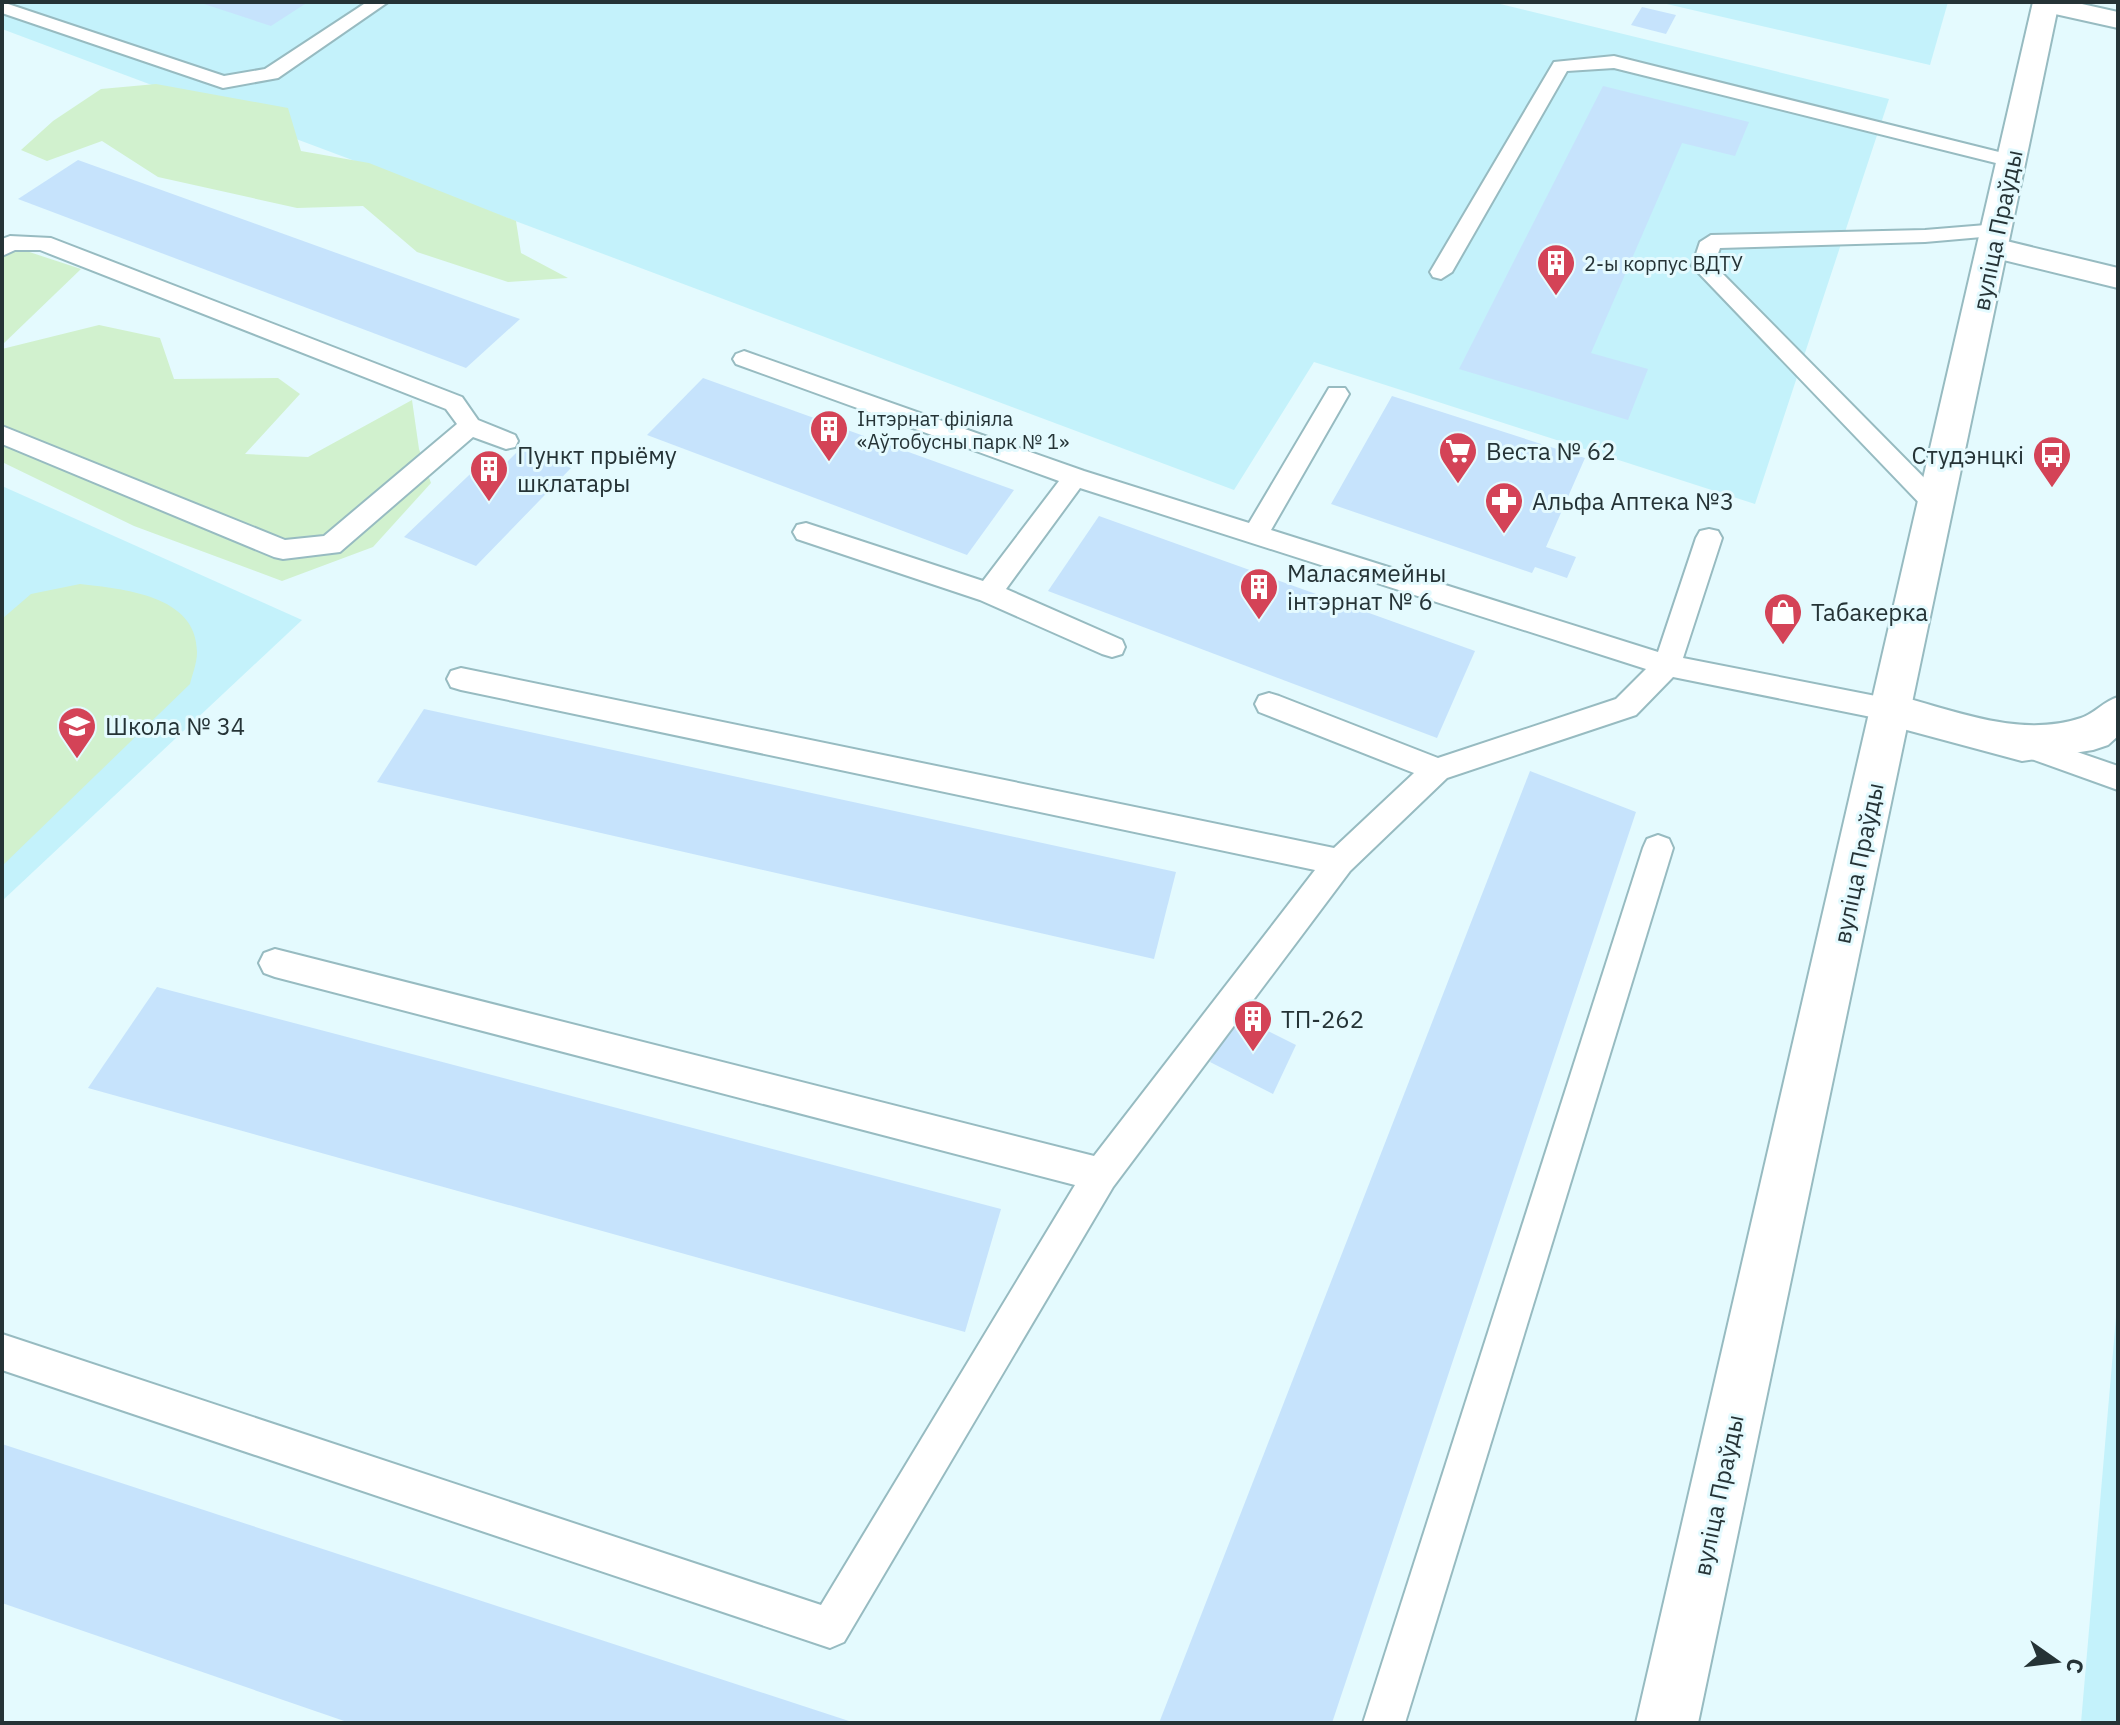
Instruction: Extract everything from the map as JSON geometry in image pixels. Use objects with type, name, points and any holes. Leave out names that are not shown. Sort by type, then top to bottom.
[{"type":"main road","points":[[2046,3],[2118,20]]},
{"type":"main road","name":"вуліца Праўды","points":[[1667,1723],[2046,3]]},
{"type":"main road","points":[[1996,239],[2118,278]]},
{"type":"main road","points":[[1891,710],[2022,744],[2093,733],[2118,713]]},
{"type":"lane","points":[[2,7],[223,82],[271,74],[379,2]]},
{"type":"lane","points":[[1441,272],[1561,66],[1614,62],[2012,161]]},
{"type":"lane","points":[[1936,505],[1703,266],[1711,242],[1925,236],[1996,239]]},
{"type":"lane","points":[[2,249],[10,243],[43,243],[454,403],[470,426],[506,441]]},
{"type":"lane","points":[[744,359],[1075,477],[1667,665],[1891,710]]},
{"type":"lane","points":[[1255,535],[1337,394]]},
{"type":"lane","points":[[2,434],[78,468],[283,550],[331,545],[470,426]]},
{"type":"lane","points":[[989,593],[1075,477]]},
{"type":"lane","points":[[806,532],[989,593],[1112,647]]},
{"type":"lane","points":[[2,1352],[830,1628],[1101,1175],[1339,862],[1437,770],[1626,707],[1667,665],[1709,538]]},
{"type":"lane","points":[[461,679],[1339,862]]},
{"type":"lane","points":[[1269,704],[1437,770]]},
{"type":"lane","points":[[2022,744],[2118,778]]},
{"type":"lane","points":[[1384,1723],[1658,848]]},
{"type":"lane","points":[[275,963],[1101,1175]]},
{"type":"shaded area","points":[[2,2],[1492,2],[1889,99],[1755,504],[1314,362],[1234,490],[2,29]]},
{"type":"shaded area","points":[[1658,2],[1948,2],[1930,65]]},
{"type":"shaded area","name":"Школа № 34","points":[[2,486],[302,620],[2,901]]},
{"type":"shaded area","points":[[2118,1294],[2118,1723],[2081,1723]]},
{"type":"green space","points":[[156,84],[288,108],[301,151],[369,163],[516,221],[521,253],[568,278],[508,282],[417,252],[363,206],[297,208],[158,177],[102,141],[47,161],[21,150],[53,121],[101,89]]},
{"type":"green space","points":[[2,243],[81,269],[2,345]]},
{"type":"green space","points":[[99,325],[160,338],[174,379],[278,378],[300,394],[245,454],[308,457],[412,400],[419,449],[431,483],[373,547],[282,581],[134,526],[2,462],[2,349]]},
{"type":"green space","points":[[80,584],[155,599],[185,618],[194,634],[197,653],[190,684],[2,866],[2,619],[31,594]]},
{"type":"building","points":[[198,2],[308,2],[271,26]]},
{"type":"building","points":[[1642,7],[1676,15],[1666,34],[1631,25]]},
{"type":"building","name":"2-ы корпус ВДТУ","points":[[1603,86],[1749,122],[1735,156],[1682,143],[1591,353],[1648,369],[1628,420],[1459,369]]},
{"type":"building","points":[[78,160],[520,319],[466,368],[18,199]]},
{"type":"building","name":"Інтэрнат філіяла «Аўтобусны парк № 1»","points":[[703,378],[1014,490],[967,555],[647,435]]},
{"type":"building","name":"Веста № 62","points":[[1392,396],[1585,458],[1546,547],[1576,557],[1567,578],[1535,567],[1532,573],[1331,504]]},
{"type":"building","name":"Пункт прыёму шклатары","points":[[520,449],[571,468],[476,566],[404,537],[487,458],[504,465]]},
{"type":"building","name":"Маласямейны інтэрнат № 6","points":[[1099,516],[1475,651],[1437,738],[1048,591]]},
{"type":"building","points":[[424,709],[1176,872],[1154,959],[377,782]]},
{"type":"building","points":[[1530,771],[1636,812],[1332,1723],[1159,1723]]},
{"type":"building","points":[[157,987],[1001,1209],[965,1332],[88,1088]]},
{"type":"building","name":"ТП-262","points":[[1234,1014],[1296,1045],[1273,1094],[1210,1062]]},
{"type":"building","points":[[2,1444],[852,1722],[350,1723],[2,1603]]},
{"type":"place","name":"2-ы корпус ВДТУ","points":[[1556,297]]},
{"type":"place","name":"Інтэрнат філіяла «Аўтобусны парк № 1»","points":[[829,463]]},
{"type":"place","name":"Веста № 62","points":[[1458,485]]},
{"type":"place","name":"Студэнцкі","points":[[2052,489]]},
{"type":"place","name":"Пункт прыёму шклатары","points":[[489,503]]},
{"type":"place","name":"Альфа Аптека №3","points":[[1504,535]]},
{"type":"place","name":"Маласямейны інтэрнат № 6","points":[[1259,621]]},
{"type":"place","name":"Табакерка","points":[[1783,646]]},
{"type":"place","name":"Школа № 34","points":[[77,760]]},
{"type":"place","name":"ТП-262","points":[[1253,1053]]}]
